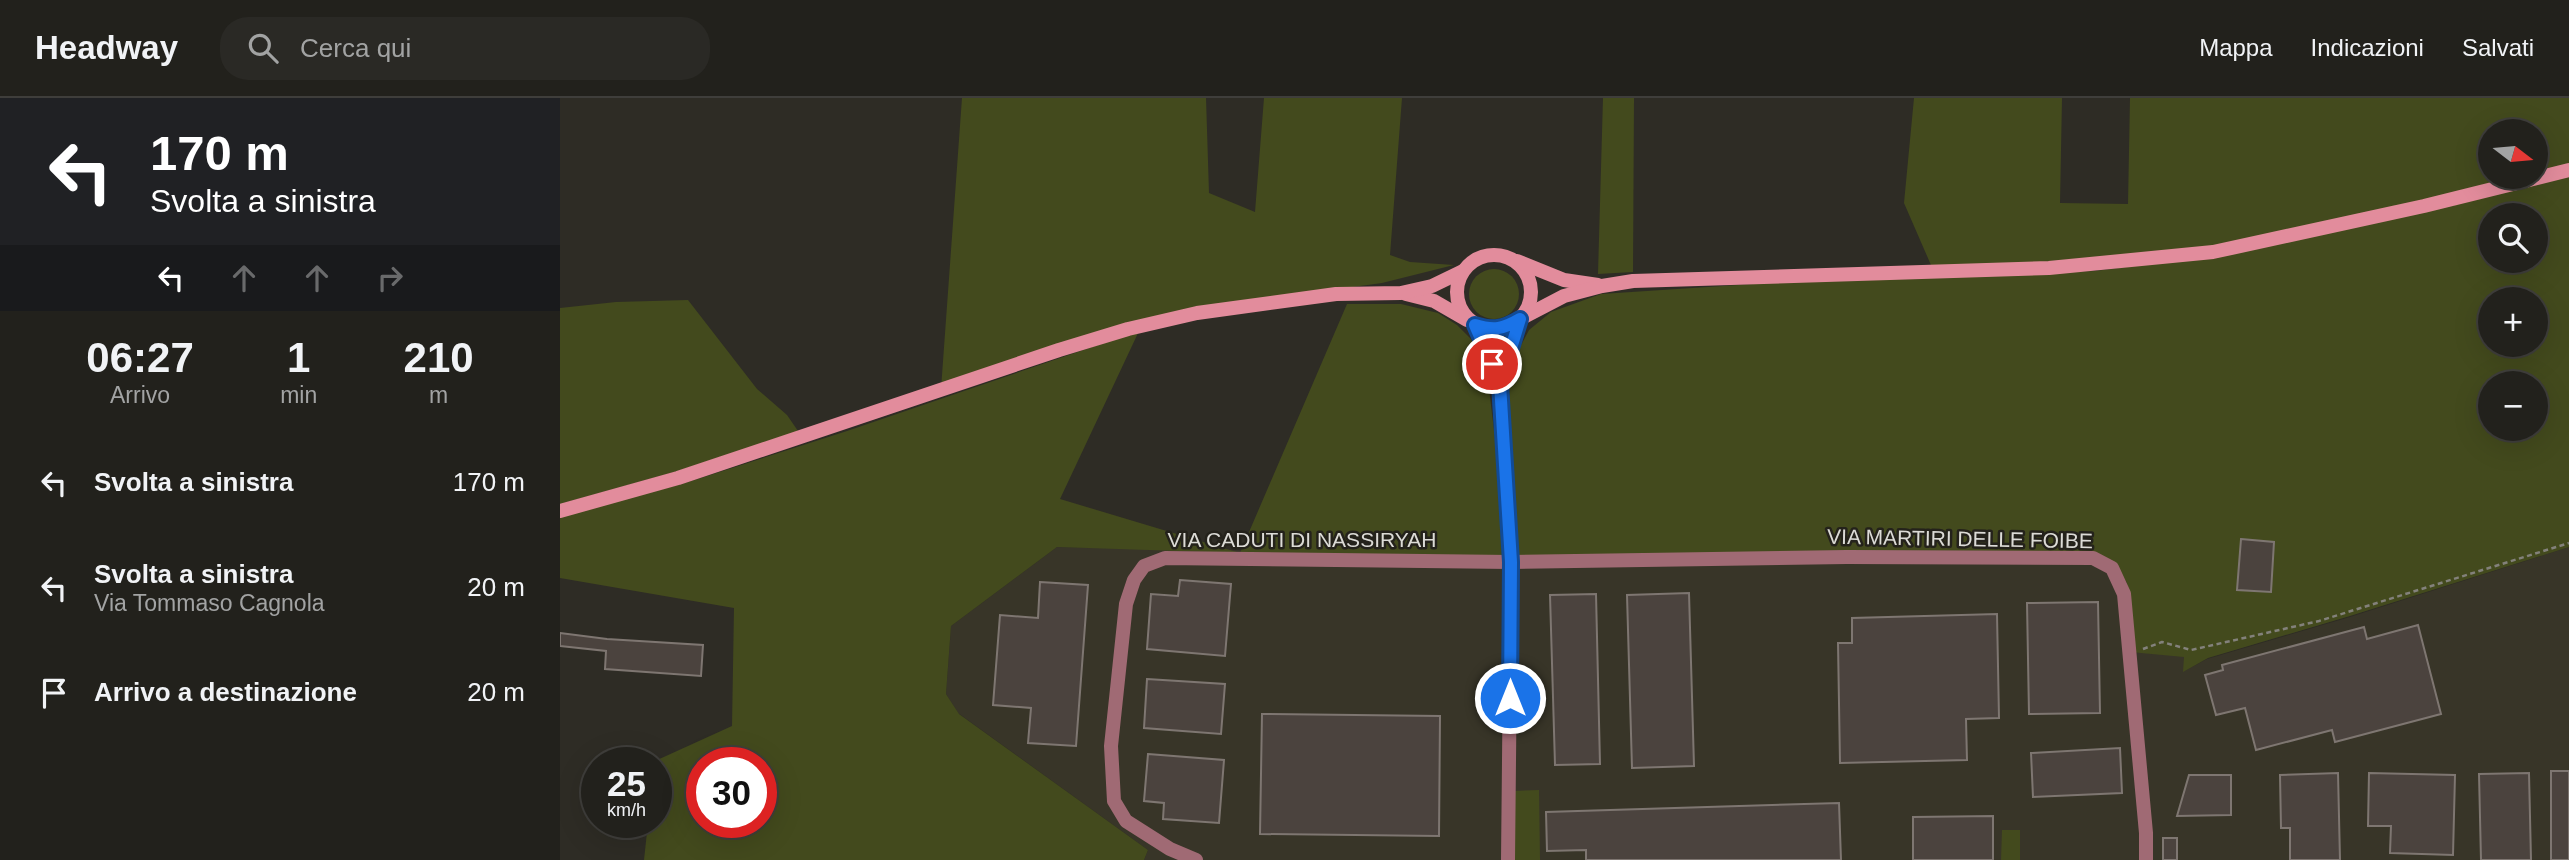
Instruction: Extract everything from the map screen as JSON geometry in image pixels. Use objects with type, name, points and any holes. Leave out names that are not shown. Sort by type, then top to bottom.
[{"type":"main road","points":[[1401,293],[1434,301],[1475,325],[1489,329],[1504,328],[1564,296],[1633,281],[2049,268],[2213,251],[2424,206],[2569,170]]},
{"type":"main road","points":[[560,511],[678,478],[1059,350],[1197,313],[1336,294],[1401,293],[1432,286],[1463,271],[1475,260],[1490,255],[1511,259],[1564,280],[1602,286]]},
{"type":"main road","points":[[1511,259],[1523,269],[1530,283],[1531,301],[1520,319]]},
{"type":"main road","points":[[1463,271],[1457,286],[1457,299],[1467,318],[1475,325]]},
{"type":"street","points":[[1500,384],[1520,319]]},
{"type":"street","points":[[1475,325],[1500,384],[1511,562],[1508,860]]},
{"type":"street","name":"VIA MARTIRI DELLE FOIBE","points":[[1511,562],[1847,556],[2092,558],[2112,568],[2124,594],[2146,833],[2146,860]]},
{"type":"street","name":"VIA CADUTI DI NASSIRYAH","points":[[1196,860],[1170,849],[1126,821],[1114,801],[1111,746],[1126,604],[1134,580],[1144,566],[1164,558],[1511,562]]},
{"type":"path","points":[[2130,654],[2162,642],[2191,650],[2319,621],[2484,572],[2569,543]]},
{"type":"shaded area","points":[[1057,547],[2115,565],[2127,583],[2130,652],[2185,655],[2184,671],[2207,659],[2350,617],[2569,547],[2569,860],[1144,860],[1148,850],[958,713],[946,694],[951,626]]},
{"type":"green space","points":[[962,98],[1206,98],[1209,193],[1255,212],[1264,98],[1402,98],[1390,255],[1410,262],[1454,265],[1382,283],[1199,308],[941,389]]},
{"type":"green space","points":[[1603,98],[1634,98],[1633,272],[1598,274]]},
{"type":"green space","points":[[1914,98],[2062,98],[2060,203],[2128,204],[2130,98],[2569,98],[2569,170],[2548,175],[2548,119],[2478,119],[2478,189],[2487,189],[2213,252],[1934,272],[1904,203]]},
{"type":"green space","points":[[2569,176],[2569,547],[2208,658],[2183,672],[2184,657],[2130,652],[2127,583],[2115,565],[1513,556],[1509,384],[1518,351],[1529,330],[1551,312],[1601,294],[1799,281],[2095,271],[2158,263],[2508,189],[2548,189],[2548,180]]},
{"type":"green space","points":[[1494,269],[1511,277],[1519,294],[1511,311],[1494,319],[1477,311],[1469,294],[1477,277]]},
{"type":"green space","points":[[688,300],[757,389],[787,415],[798,431],[678,471],[560,504],[560,308],[616,302]]},
{"type":"green space","points":[[1347,304],[1401,304],[1438,313],[1457,325],[1471,339],[1488,380],[1509,556],[1240,553]]},
{"type":"green space","points":[[1139,331],[1060,499],[1240,553],[1057,547],[951,626],[946,694],[959,714],[1148,850],[1144,860],[644,860],[646,838],[672,838],[672,753],[732,726],[734,608],[560,578],[560,516],[682,484],[847,431]]},
{"type":"green space","points":[[1539,790],[1540,860],[1514,860],[1513,791]]},
{"type":"green space","points":[[2002,830],[2020,830],[2020,860],[2001,860]]},
{"type":"building","points":[[2241,539],[2274,542],[2271,592],[2237,590]]},
{"type":"building","points":[[1180,580],[1231,584],[1225,656],[1147,649],[1151,594],[1178,596]]},
{"type":"building","points":[[1040,582],[1088,585],[1076,746],[1028,743],[1031,708],[993,705],[1000,615],[1038,618]]},
{"type":"building","points":[[1689,593],[1694,766],[1632,768],[1627,595]]},
{"type":"building","points":[[1596,594],[1600,764],[1555,765],[1550,595]]},
{"type":"building","points":[[2098,602],[2100,713],[2029,714],[2027,603]]},
{"type":"building","points":[[1997,614],[1999,718],[1966,719],[1967,760],[1840,763],[1838,643],[1852,643],[1852,618]]},
{"type":"building","points":[[2418,625],[2441,714],[2335,742],[2332,730],[2256,750],[2245,708],[2216,715],[2205,675],[2223,670],[2222,665],[2364,627],[2367,639]]},
{"type":"building","points":[[560,633],[703,645],[701,676],[605,669],[606,651],[560,646]]},
{"type":"building","points":[[1147,679],[1225,684],[1221,734],[1144,728]]},
{"type":"building","points":[[1262,714],[1440,716],[1439,836],[1260,834]]},
{"type":"building","points":[[2120,748],[2122,793],[2033,797],[2031,753]]},
{"type":"building","points":[[1148,754],[1224,760],[1219,823],[1163,819],[1164,803],[1144,801]]},
{"type":"building","points":[[2551,771],[2569,771],[2569,860],[2551,860]]},
{"type":"building","points":[[2338,773],[2340,860],[2290,860],[2290,828],[2281,828],[2280,775]]},
{"type":"building","points":[[2369,773],[2455,775],[2453,855],[2390,853],[2391,826],[2368,826]]},
{"type":"building","points":[[2529,773],[2531,860],[2481,860],[2479,774]]},
{"type":"building","points":[[2189,775],[2231,775],[2231,815],[2177,816]]},
{"type":"building","points":[[1839,803],[1841,860],[1586,860],[1586,850],[1547,851],[1546,812]]},
{"type":"building","points":[[1993,816],[1993,860],[1913,860],[1913,817]]},
{"type":"building","points":[[2163,838],[2177,838],[2177,860],[2163,860]]},
{"type":"route","points":[[1492,364],[1475,325],[1489,329],[1504,328],[1520,319],[1500,384],[1511,562],[1510,698]]}]
